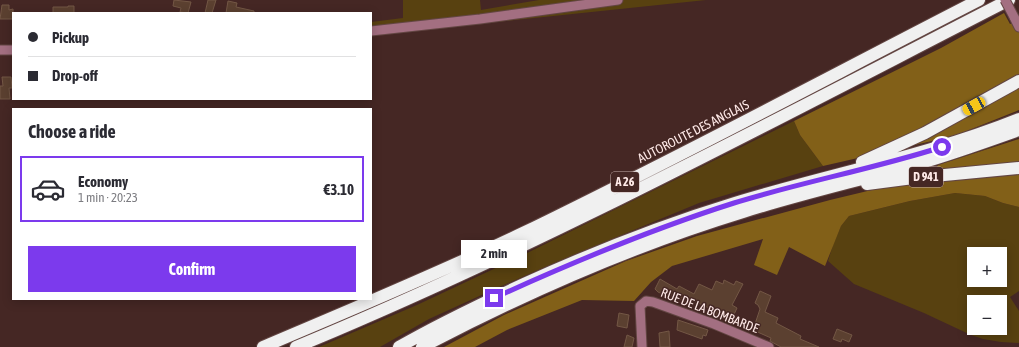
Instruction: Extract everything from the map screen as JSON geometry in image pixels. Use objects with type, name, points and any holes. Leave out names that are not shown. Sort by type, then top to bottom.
[{"type":"highway","name":"AUTOROUTE DES ANGLAIS","points":[[263,347],[377,299],[521,233],[640,174],[979,0]]},
{"type":"highway","name":"A 26","points":[[296,347],[385,310],[631,194],[1009,0]]},
{"type":"highway","name":"D 941","points":[[833,182],[853,166],[925,133],[1018,81]]},
{"type":"highway","name":"D 941","points":[[422,347],[486,314],[571,275],[659,240],[1019,119]]},
{"type":"highway","name":"D 941","points":[[399,347],[480,304],[566,265],[655,229],[736,203],[933,159],[1019,130]]},
{"type":"highway","name":"D 941","points":[[833,182],[852,187],[913,178],[1019,168]]},
{"type":"street","points":[[372,31],[480,19],[618,0]]},
{"type":"street","points":[[1005,0],[1019,27]]},
{"type":"street","points":[[0,50],[12,50]]},
{"type":"street","name":"RUE DE LA BOMBARDE","points":[[642,347],[640,306],[646,302],[652,302],[714,324],[769,347]]},
{"type":"shaded area","points":[[403,0],[480,0],[481,10],[539,0],[706,0],[372,35],[372,22],[403,18]]},
{"type":"shaded area","points":[[1004,13],[1010,24],[1019,20],[1019,110],[954,136],[823,166],[800,135],[794,121],[941,48]]},
{"type":"shaded area","points":[[794,121],[800,135],[823,166],[699,203],[497,288],[429,319],[380,347],[319,347],[417,305],[521,256]]},
{"type":"shaded area","points":[[1019,139],[1019,207],[985,196],[955,193],[910,201],[849,216],[841,226],[825,266],[789,247],[777,275],[754,265],[763,239],[672,266],[651,282],[634,301],[582,300],[507,330],[475,347],[444,347],[504,315],[626,261],[697,236],[830,200],[880,188],[928,182],[938,165]]},
{"type":"shaded area","points":[[955,193],[985,196],[1019,207],[1019,291],[1010,297],[1019,311],[1019,343],[983,339],[971,335],[1007,335],[1007,295],[967,295],[967,333],[924,313],[854,284],[828,261],[841,226],[849,216],[910,201]]},
{"type":"building","points":[[174,0],[191,2],[188,12],[180,12],[181,8],[173,6]]},
{"type":"building","points":[[208,0],[216,0],[212,12],[205,12]]},
{"type":"building","points":[[228,1],[237,3],[236,7],[254,11],[254,12],[226,12]]},
{"type":"building","points":[[2,5],[9,5],[9,10],[13,9],[12,19],[0,19]]},
{"type":"building","points":[[74,6],[74,12],[53,12],[53,7]]},
{"type":"building","points":[[2,77],[11,77],[12,88],[9,88],[10,99],[0,99],[0,86],[3,86]]},
{"type":"building","points":[[660,279],[677,289],[679,286],[694,294],[699,284],[712,290],[716,281],[723,284],[724,280],[734,285],[736,281],[743,284],[732,305],[737,308],[731,321],[711,314],[713,310],[690,299],[688,303],[670,295],[669,297],[658,292],[655,289]]},
{"type":"building","points":[[760,291],[771,296],[765,312],[778,318],[776,323],[801,336],[800,339],[819,347],[781,347],[770,341],[771,338],[753,330],[760,309],[755,303]]},
{"type":"building","points":[[619,313],[629,315],[627,328],[617,326]]},
{"type":"building","points":[[678,320],[708,330],[706,336],[703,335],[702,339],[677,330]]},
{"type":"building","points":[[837,329],[852,335],[849,342],[842,339],[841,342],[833,339]]},
{"type":"building","points":[[669,331],[670,347],[660,347],[659,333]]},
{"type":"building","points":[[627,335],[634,338],[632,347],[624,347]]},
{"type":"route","points":[[494,298],[566,265],[655,229],[736,203],[942,147]]}]
